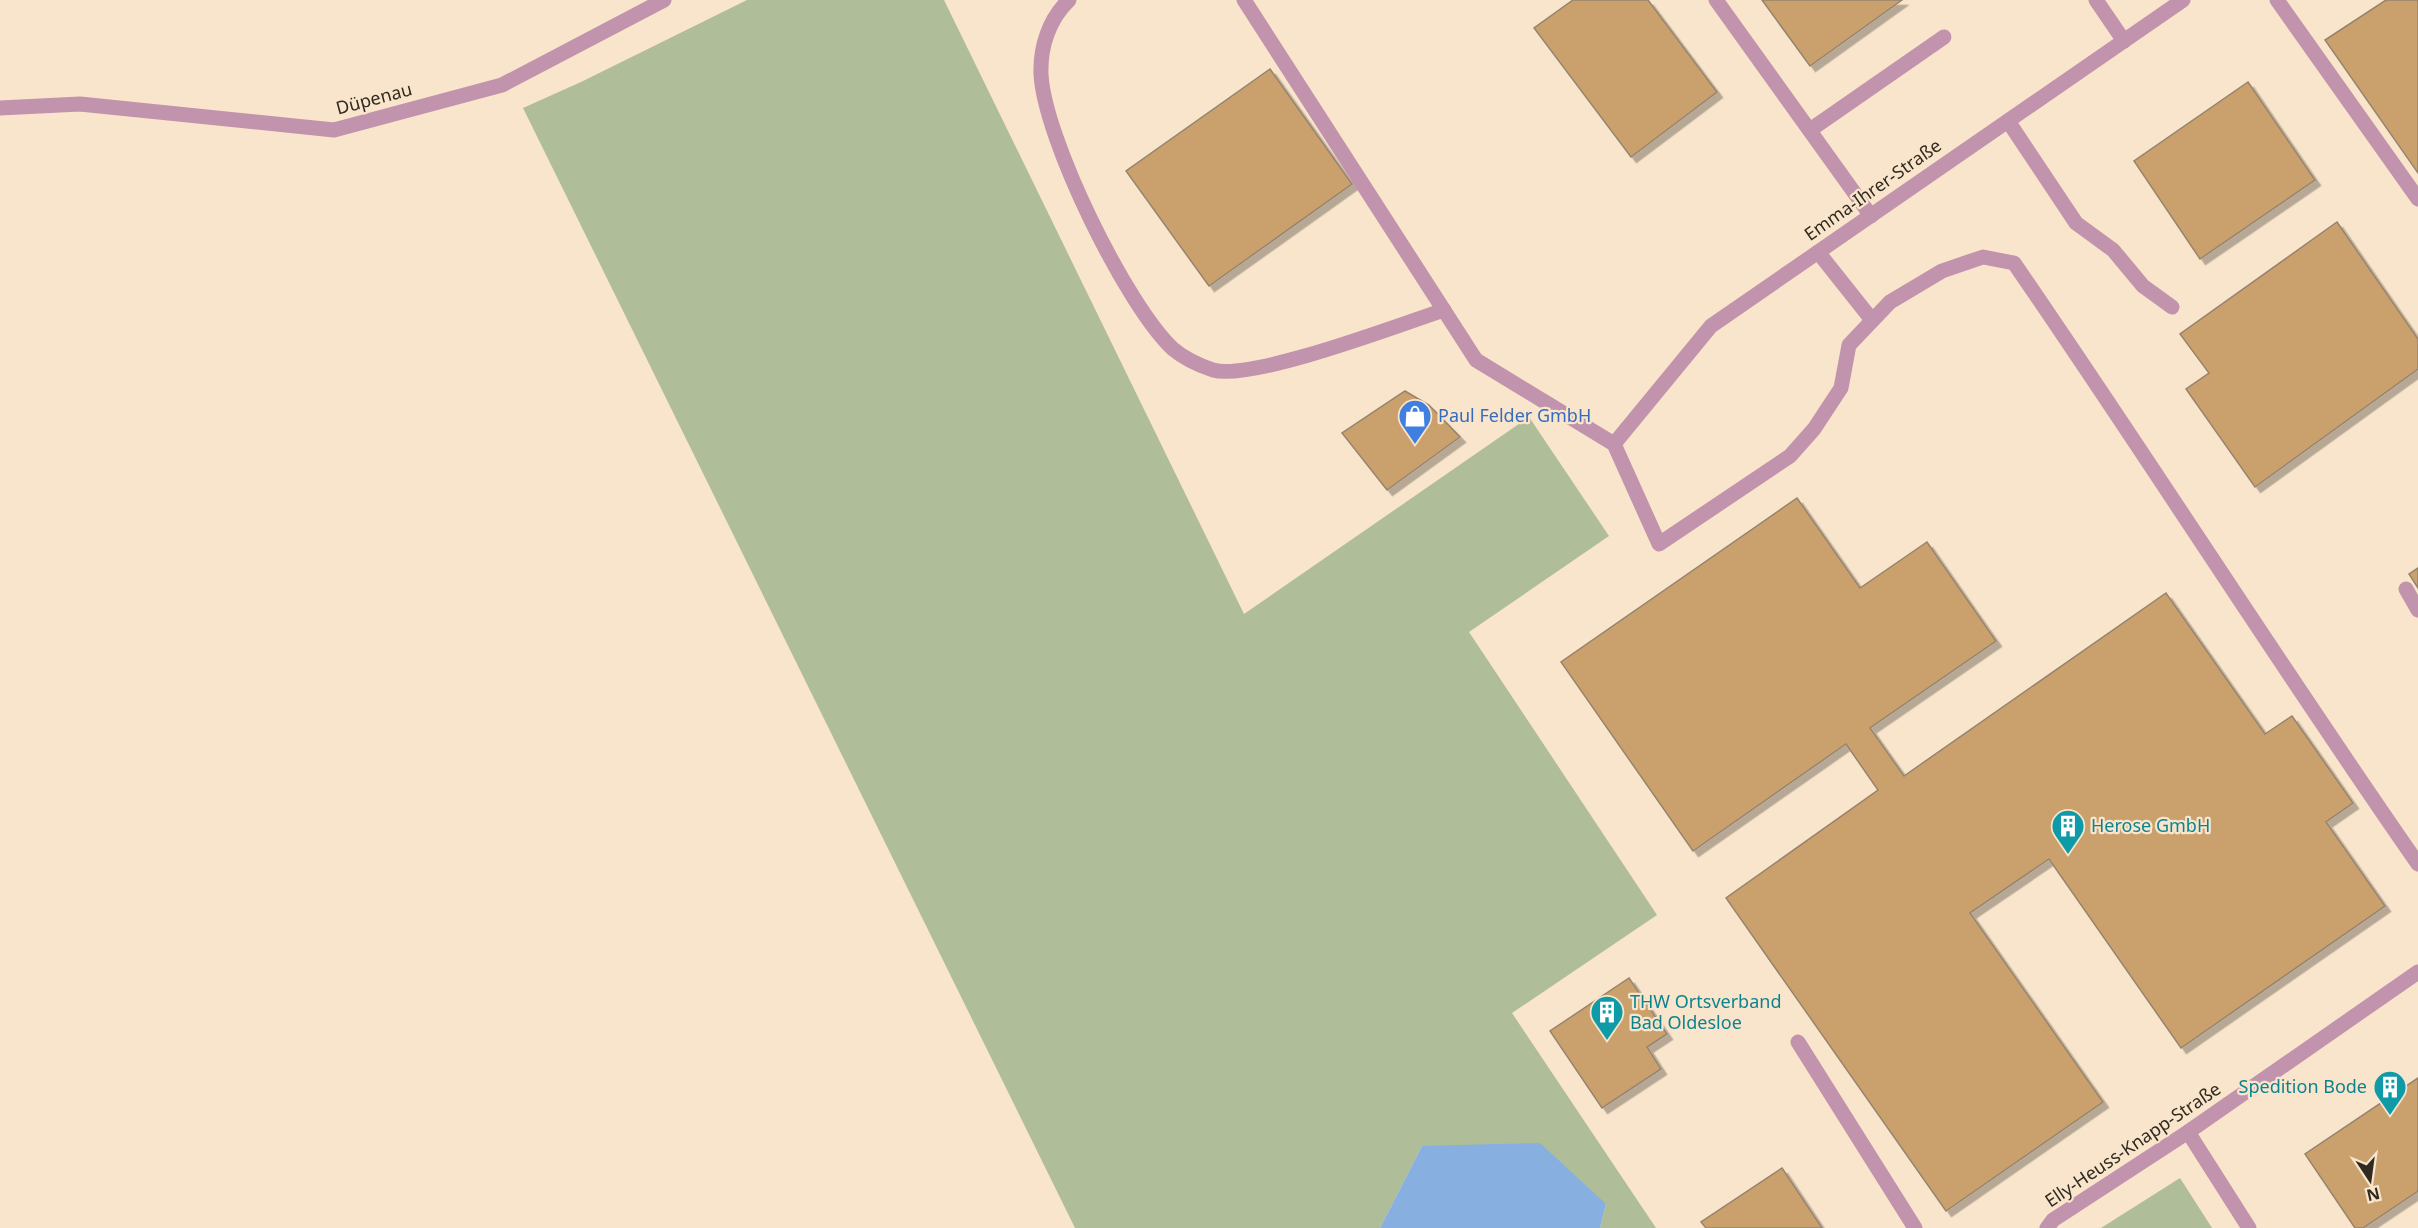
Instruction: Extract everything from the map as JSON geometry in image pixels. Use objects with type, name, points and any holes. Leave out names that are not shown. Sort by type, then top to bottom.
[{"type":"street","name":"Düpenau","points":[[0,108],[80,104],[334,130],[502,85],[664,0]]},
{"type":"street","points":[[1069,0],[1053,21],[1042,45],[1041,74],[1045,105],[1058,142],[1103,243],[1137,302],[1173,349],[1192,362],[1208,368],[1241,371],[1273,364],[1444,310]]},
{"type":"street","points":[[1244,0],[1476,360],[1614,444],[1659,544],[1790,456],[1815,429],[1841,388],[1849,345],[1890,302],[1942,271],[1983,257],[2014,264],[2094,379],[2319,722],[2418,864]]},
{"type":"street","points":[[1716,0],[1871,216]]},
{"type":"street","points":[[2096,0],[2124,41]]},
{"type":"street","name":"Emma-Ihrer-Straße","points":[[1614,444],[1711,326],[2183,0]]},
{"type":"street","points":[[2277,0],[2418,200]]},
{"type":"street","points":[[1810,130],[1944,37]]},
{"type":"street","points":[[2008,121],[2076,223],[2113,250],[2143,286],[2172,307]]},
{"type":"street","points":[[1818,252],[1872,320]]},
{"type":"street","points":[[2406,589],[2418,610]]},
{"type":"street","name":"Elly-Heuss-Knapp-Straße","points":[[2047,1228],[2053,1220],[2188,1132],[2418,972]]},
{"type":"street","points":[[1798,1042],[1915,1228]]},
{"type":"street","points":[[2188,1132],[2249,1228]]},
{"type":"green space","points":[[747,0],[944,0],[1244,614],[1529,417],[1609,536],[1469,632],[1657,915],[1512,1013],[1656,1228],[1600,1228],[1606,1204],[1422,1146],[1380,1228],[1075,1228],[523,108]]},
{"type":"green space","points":[[2180,1178],[2212,1228],[2101,1228]]},
{"type":"water","points":[[1540,1143],[1606,1204],[1600,1228],[1380,1228],[1422,1146]]},
{"type":"building","points":[[1573,0],[1648,0],[1717,92],[1631,157],[1534,28]]},
{"type":"building","points":[[1762,0],[1902,0],[1810,66]]},
{"type":"building","points":[[2386,0],[2418,0],[2418,173],[2325,40]]},
{"type":"building","points":[[1270,69],[1352,184],[1209,286],[1126,171]]},
{"type":"building","points":[[2248,82],[2315,180],[2200,259],[2134,161]]},
{"type":"building","points":[[2337,222],[2418,339],[2418,369],[2255,487],[2186,389],[2209,373],[2180,334]]},
{"type":"building","points":[[1405,391],[1429,405],[1460,437],[1387,490],[1342,433]]},
{"type":"building","name":"Herose GmbH","points":[[1797,498],[1860,588],[1927,542],[1996,641],[1870,728],[1904,776],[2166,593],[2265,734],[2292,716],[2353,803],[2326,822],[2385,906],[2181,1048],[2049,859],[1970,913],[2103,1102],[1946,1211],[1726,898],[1878,790],[1846,744],[1693,851],[1561,662]]},
{"type":"building","points":[[2418,568],[2418,588],[2409,574]]},
{"type":"building","name":"THW Ortsverband Bad Oldesloe","points":[[1629,978],[1667,1034],[1647,1047],[1661,1069],[1602,1108],[1550,1031]]},
{"type":"building","name":"Spedition Bode","points":[[2418,1078],[2418,1191],[2363,1228],[2355,1228],[2305,1154]]},
{"type":"building","points":[[1782,1168],[1822,1228],[1706,1228],[1701,1222]]},
{"type":"place","name":"Paul Felder GmbH","points":[[1415,445]]},
{"type":"place","name":"Herose GmbH","points":[[2068,855]]},
{"type":"place","name":"THW Ortsverband Bad Oldesloe","points":[[1607,1041]]},
{"type":"place","name":"Spedition Bode","points":[[2390,1116]]}]
